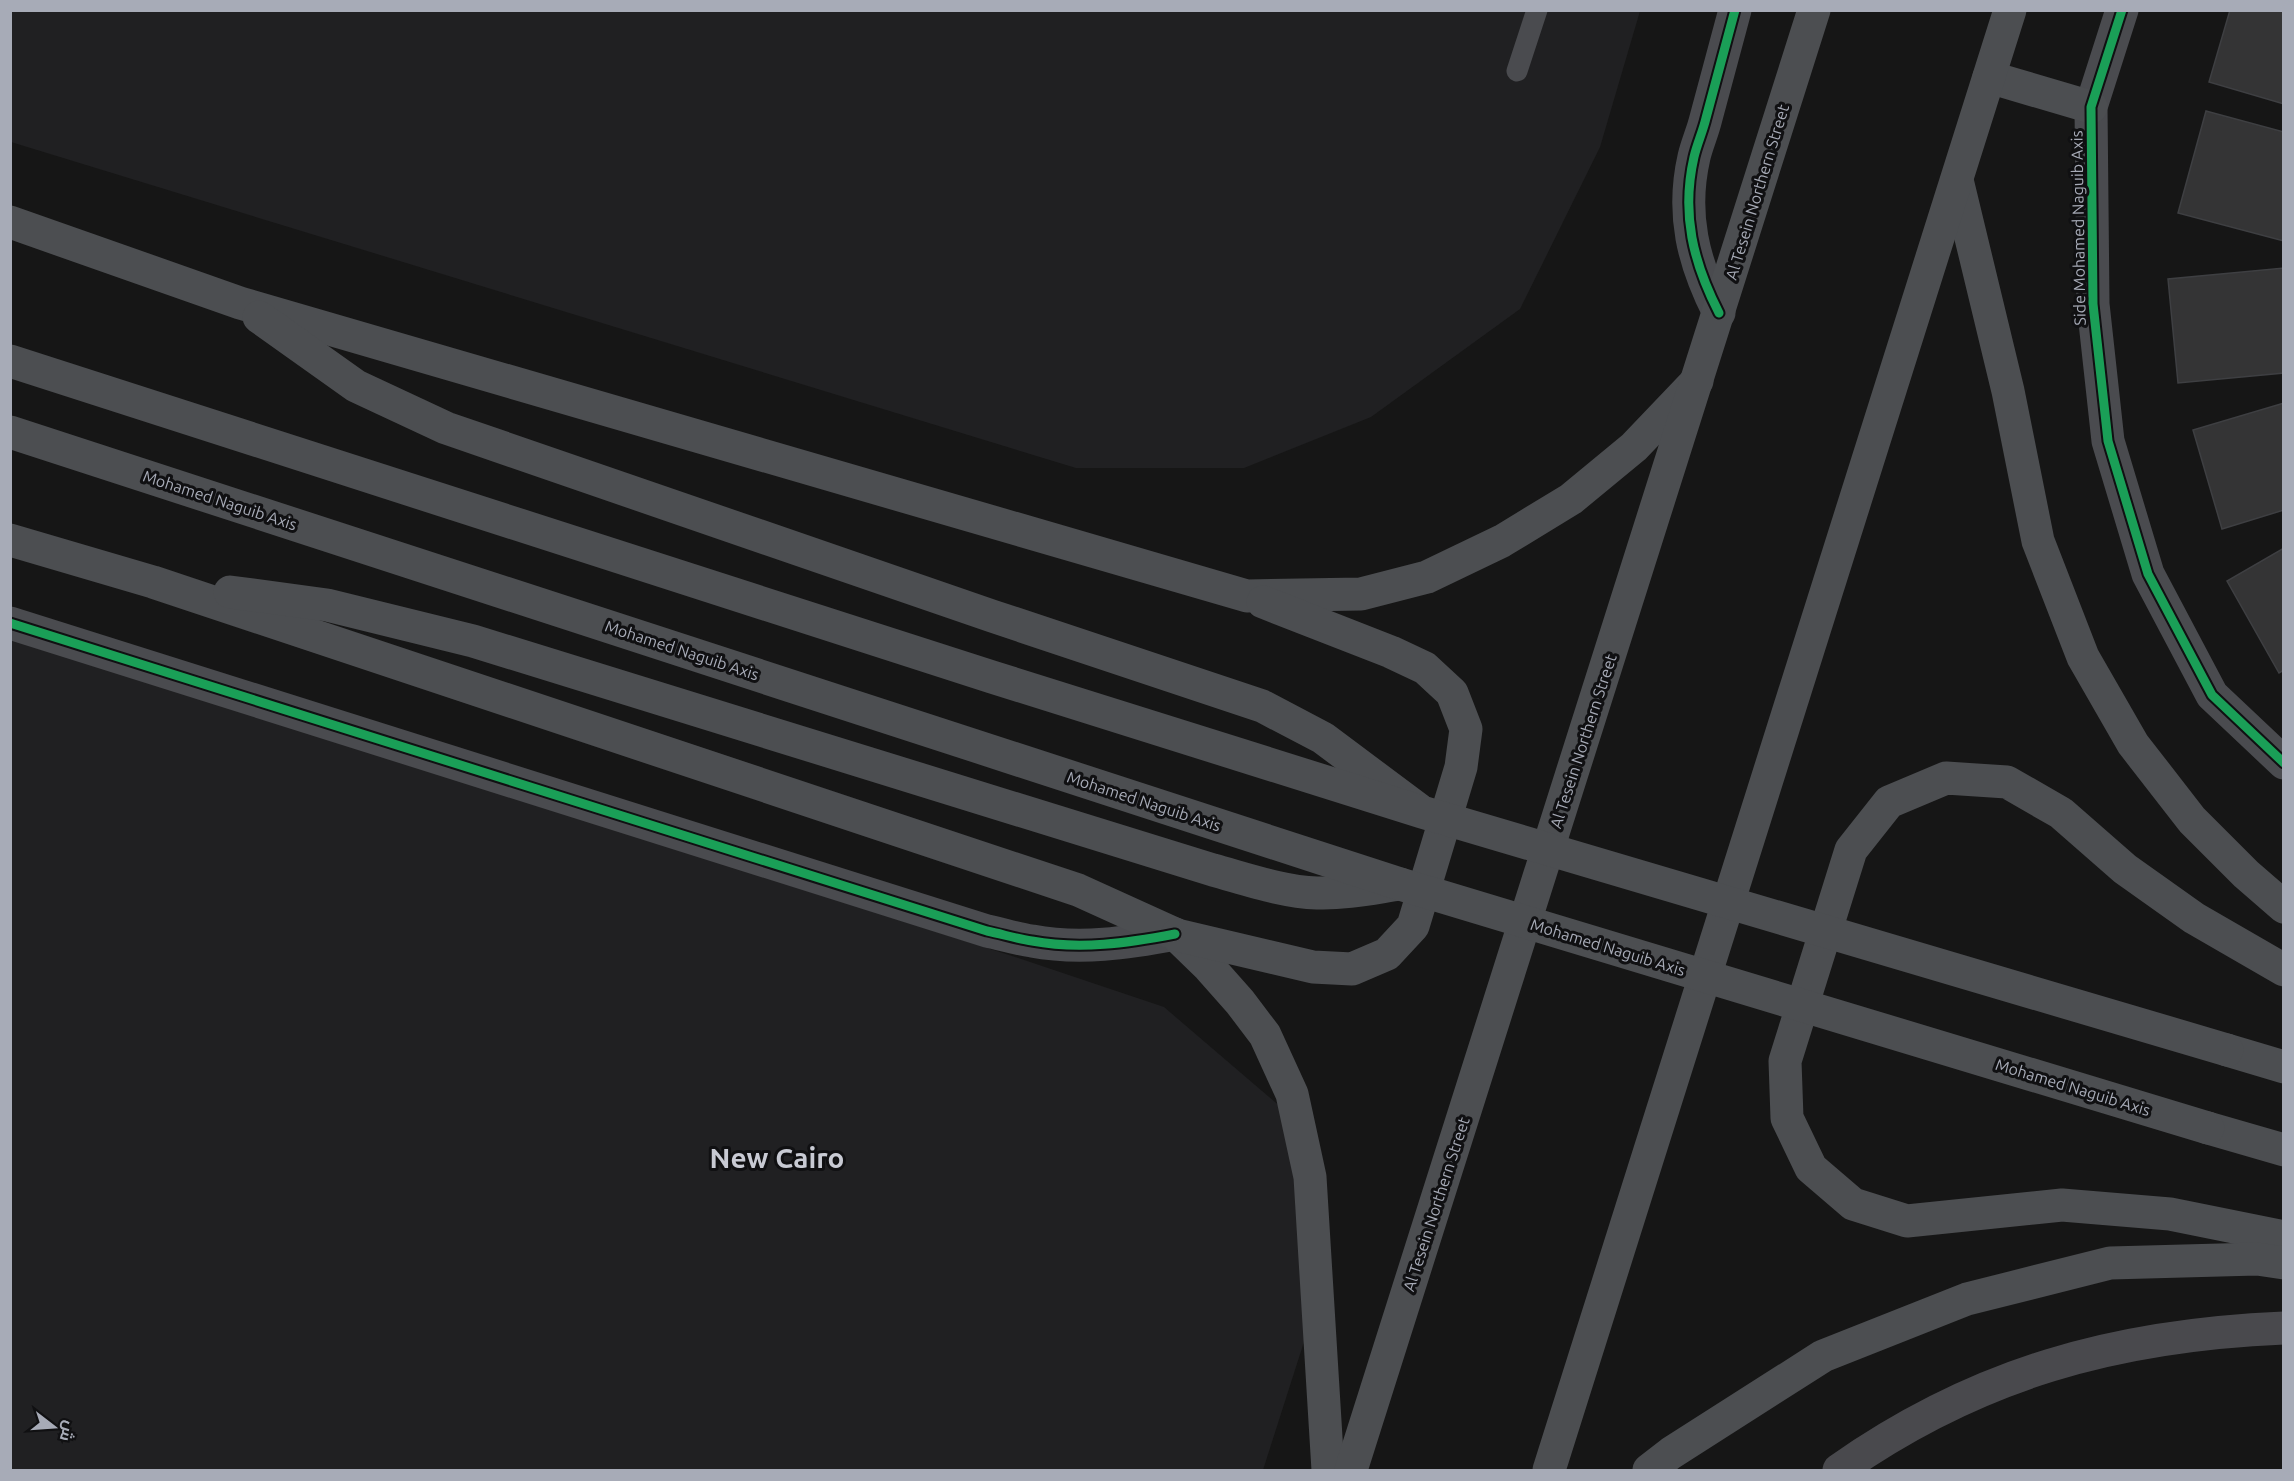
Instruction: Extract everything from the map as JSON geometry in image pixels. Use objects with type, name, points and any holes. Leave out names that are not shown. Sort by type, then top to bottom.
[{"type":"main road","name":"Al Tesein Northern Street","points":[[1351,1470],[1814,10]]},
{"type":"main road","points":[[1549,1470],[2010,10]]},
{"type":"main road","points":[[1989,77],[2091,107]]},
{"type":"main road","points":[[1957,179],[2008,391],[2038,541],[2083,657],[2133,744],[2192,820],[2283,907]]},
{"type":"main road","points":[[10,222],[240,303],[1247,596],[1391,652],[1425,668],[1452,693],[1466,729],[1461,767],[1413,926],[1387,954],[1352,969],[1313,967],[1175,934],[1078,890],[153,582],[10,540]]},
{"type":"main road","points":[[240,303],[356,386],[446,428],[992,616],[1262,706],[1323,738],[1422,812]]},
{"type":"main road","points":[[10,361],[980,674],[1422,812],[2283,1067]]},
{"type":"main road","points":[[1247,596],[1361,594],[1427,577],[1502,541],[1571,499],[1634,447],[1697,381]]},
{"type":"main road","name":"Mohamed Naguib Axis","points":[[10,432],[1400,884],[2283,1150]]},
{"type":"main road","points":[[153,582],[327,605],[473,641],[1213,870],[1269,885],[1316,893],[1347,892],[1400,884]]},
{"type":"main road","points":[[2283,970],[2194,918],[2125,869],[2061,813],[2007,782],[1946,778],[1889,802],[1851,850],[1785,1061],[1787,1118],[1811,1168],[1853,1204],[1907,1221],[2062,1205],[2170,1214],[2283,1237]]},
{"type":"main road","points":[[1175,934],[1240,1002],[1264,1035],[1292,1095],[1310,1177],[1328,1470]]},
{"type":"main road","points":[[1649,1470],[1671,1453],[1823,1356],[1967,1299],[2110,1263],[2257,1259],[2283,1263]]},
{"type":"main road","points":[[1839,1470],[1870,1448],[1924,1416],[1979,1390],[2036,1369],[2094,1352],[2153,1340],[2226,1330],[2283,1328]]},
{"type":"street","points":[[1719,313],[1704,284],[1694,253],[1689,220],[1689,188],[1694,157],[1734,10]]},
{"type":"street","name":"Side Mohamed Naguib Axis","points":[[2122,10],[2091,107],[2093,304],[2108,441],[2148,574],[2212,696],[2283,763]]},
{"type":"street","points":[[10,623],[987,931],[1034,942],[1081,946],[1128,943],[1175,934]]},
{"type":"lane","points":[[1517,71],[1537,10]]},
{"type":"shaded area","points":[[10,11],[1640,11],[1600,147],[1520,309],[1371,417],[1244,468],[1076,468],[11,142]]},
{"type":"shaded area","points":[[10,636],[1009,955],[1164,1007],[1282,1108],[1318,1298],[1263,1470],[11,1470]]},
{"type":"building","points":[[2230,10],[2284,10],[2284,104],[2209,82]]},
{"type":"building","points":[[2206,111],[2284,132],[2284,241],[2178,213]]},
{"type":"building","points":[[2284,268],[2284,373],[2178,383],[2168,279]]},
{"type":"building","points":[[2284,403],[2284,510],[2222,529],[2193,430]]},
{"type":"building","points":[[2284,548],[2284,670],[2279,673],[2227,581]]},
{"type":"cycle path","points":[[1719,313],[1696,256],[1689,218],[1690,178],[1735,10]]},
{"type":"cycle path","points":[[2122,10],[2091,107],[2093,304],[2108,441],[2148,574],[2212,695],[2284,763]]},
{"type":"cycle path","points":[[10,623],[987,931],[1026,940],[1068,945],[1122,943],[1175,934]]},
{"type":"district","name":"New Cairo","points":[[777,1158]]}]
